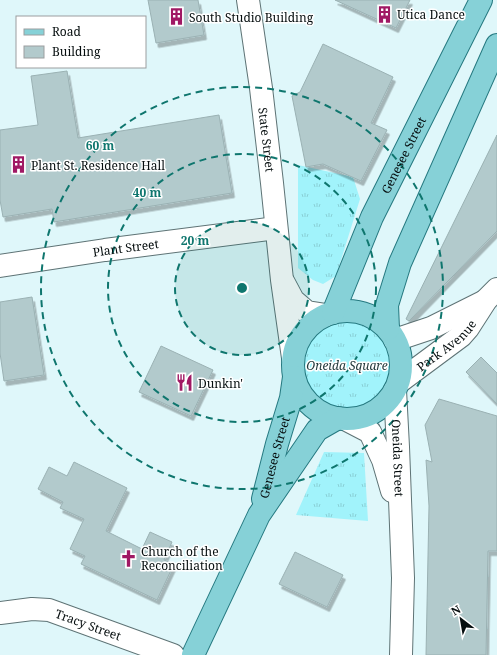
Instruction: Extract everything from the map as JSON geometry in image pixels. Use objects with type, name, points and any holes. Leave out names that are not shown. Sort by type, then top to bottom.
[{"type":"main road","name":"Genesee Street","points":[[329,314],[372,217],[480,0]]},
{"type":"main road","points":[[392,334],[376,319],[363,313],[348,311],[329,314],[310,325],[299,340],[294,367],[300,391],[310,404],[323,413],[342,419],[360,418],[374,412],[386,403],[397,386],[401,368],[400,354],[392,334],[387,305],[400,263],[497,45]]},
{"type":"main road","name":"Genesee Street","points":[[259,515],[277,444],[291,398],[294,367]]},
{"type":"main road","name":"Genesee Street","points":[[193,655],[259,515],[317,430],[342,419]]},
{"type":"street","name":"State Street","points":[[248,0],[262,96],[282,280],[294,367]]},
{"type":"street","name":"Plant Street","points":[[0,266],[105,250],[276,228]]},
{"type":"street","name":"State Street","points":[[282,280],[293,300],[307,312],[329,314]]},
{"type":"street","name":"Park Avenue","points":[[392,334],[431,328],[491,295]]},
{"type":"street","name":"Park Avenue","points":[[397,386],[461,336],[491,295]]},
{"type":"street","name":"Oneida Street","points":[[397,386],[403,578],[401,655]]},
{"type":"street","name":"Oneida Street","points":[[342,419],[370,432],[383,460],[402,525]]},
{"type":"street","name":"Tracy Street","points":[[0,613],[32,609],[49,610],[173,655]]},
{"type":"green space","points":[[298,165],[353,177],[360,199],[336,276],[323,284],[313,280],[298,268]]},
{"type":"green space","name":"Oneida Square","points":[[347,312],[367,316],[385,327],[396,345],[400,365],[396,385],[385,403],[367,414],[347,418],[327,414],[309,403],[298,385],[294,365],[298,345],[309,327],[327,316]]},
{"type":"green space","points":[[324,452],[364,453],[368,521],[296,515]]},
{"type":"building","name":"South Studio Building","points":[[148,0],[198,0],[204,35],[156,43]]},
{"type":"building","name":"Utica Dance","points":[[335,0],[410,0],[396,28]]},
{"type":"building","points":[[323,44],[393,77],[371,123],[387,130],[361,181],[323,164],[306,167],[292,96],[300,92]]},
{"type":"building","points":[[67,71],[78,138],[219,115],[232,193],[54,222],[52,209],[3,217],[0,200],[0,130],[38,125],[31,76]]},
{"type":"building","points":[[497,135],[497,231],[409,321],[406,319]]},
{"type":"building","points":[[32,297],[44,375],[4,381],[0,353],[0,302]]},
{"type":"building","points":[[161,346],[213,370],[191,416],[139,392]]},
{"type":"building","points":[[481,357],[497,373],[497,404],[466,372]]},
{"type":"building","points":[[439,399],[497,416],[497,551],[488,551],[486,655],[426,655],[429,506],[426,460],[432,462],[425,425]]},
{"type":"building","points":[[74,462],[127,488],[106,531],[142,549],[150,532],[172,542],[164,560],[174,564],[157,600],[81,564],[85,556],[70,549],[84,519],[60,508],[63,502],[38,489],[49,467],[67,476]]},
{"type":"building","points":[[295,552],[343,575],[327,607],[279,584]]},
{"type":"place","name":"Utica Dance","points":[[384,14]]},
{"type":"place","name":"South Studio Building","points":[[176,17]]},
{"type":"place","name":"Plant St. Residence Hall","points":[[18,165]]},
{"type":"place","name":"Dunkin'","points":[[185,383]]},
{"type":"place","name":"Church of the Reconciliation","points":[[128,558]]}]
